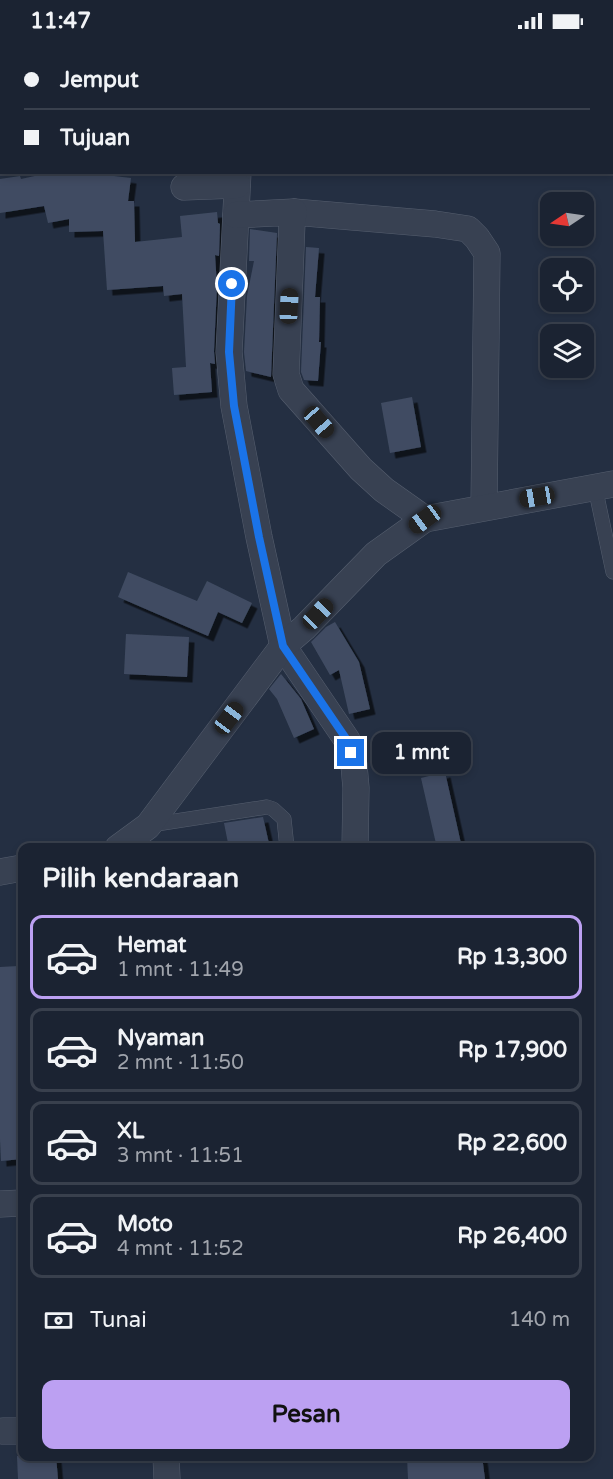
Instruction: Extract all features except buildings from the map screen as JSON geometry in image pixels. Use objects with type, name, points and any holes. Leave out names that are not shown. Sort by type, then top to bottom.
[{"type":"street","points":[[184,187],[238,179],[229,352],[234,406],[283,646],[347,740],[354,765],[356,843]]},
{"type":"street","points":[[236,215],[294,212],[435,224],[468,229],[477,238],[487,253],[484,507]]},
{"type":"street","points":[[294,212],[286,374],[288,383],[291,390],[361,469],[384,490],[425,519]]},
{"type":"street","points":[[125,843],[148,826],[283,646],[304,628],[376,554],[425,519],[604,486]]},
{"type":"street","points":[[0,872],[18,869]]},
{"type":"street","points":[[0,1204],[18,1203]]},
{"type":"street","points":[[166,1461],[167,1479]]},
{"type":"lane","points":[[604,486],[613,572]]},
{"type":"lane","points":[[148,826],[267,807],[273,809],[284,819],[286,843]]},
{"type":"route","points":[[232,284],[229,352],[234,406],[283,646],[347,740],[351,753]]}]
